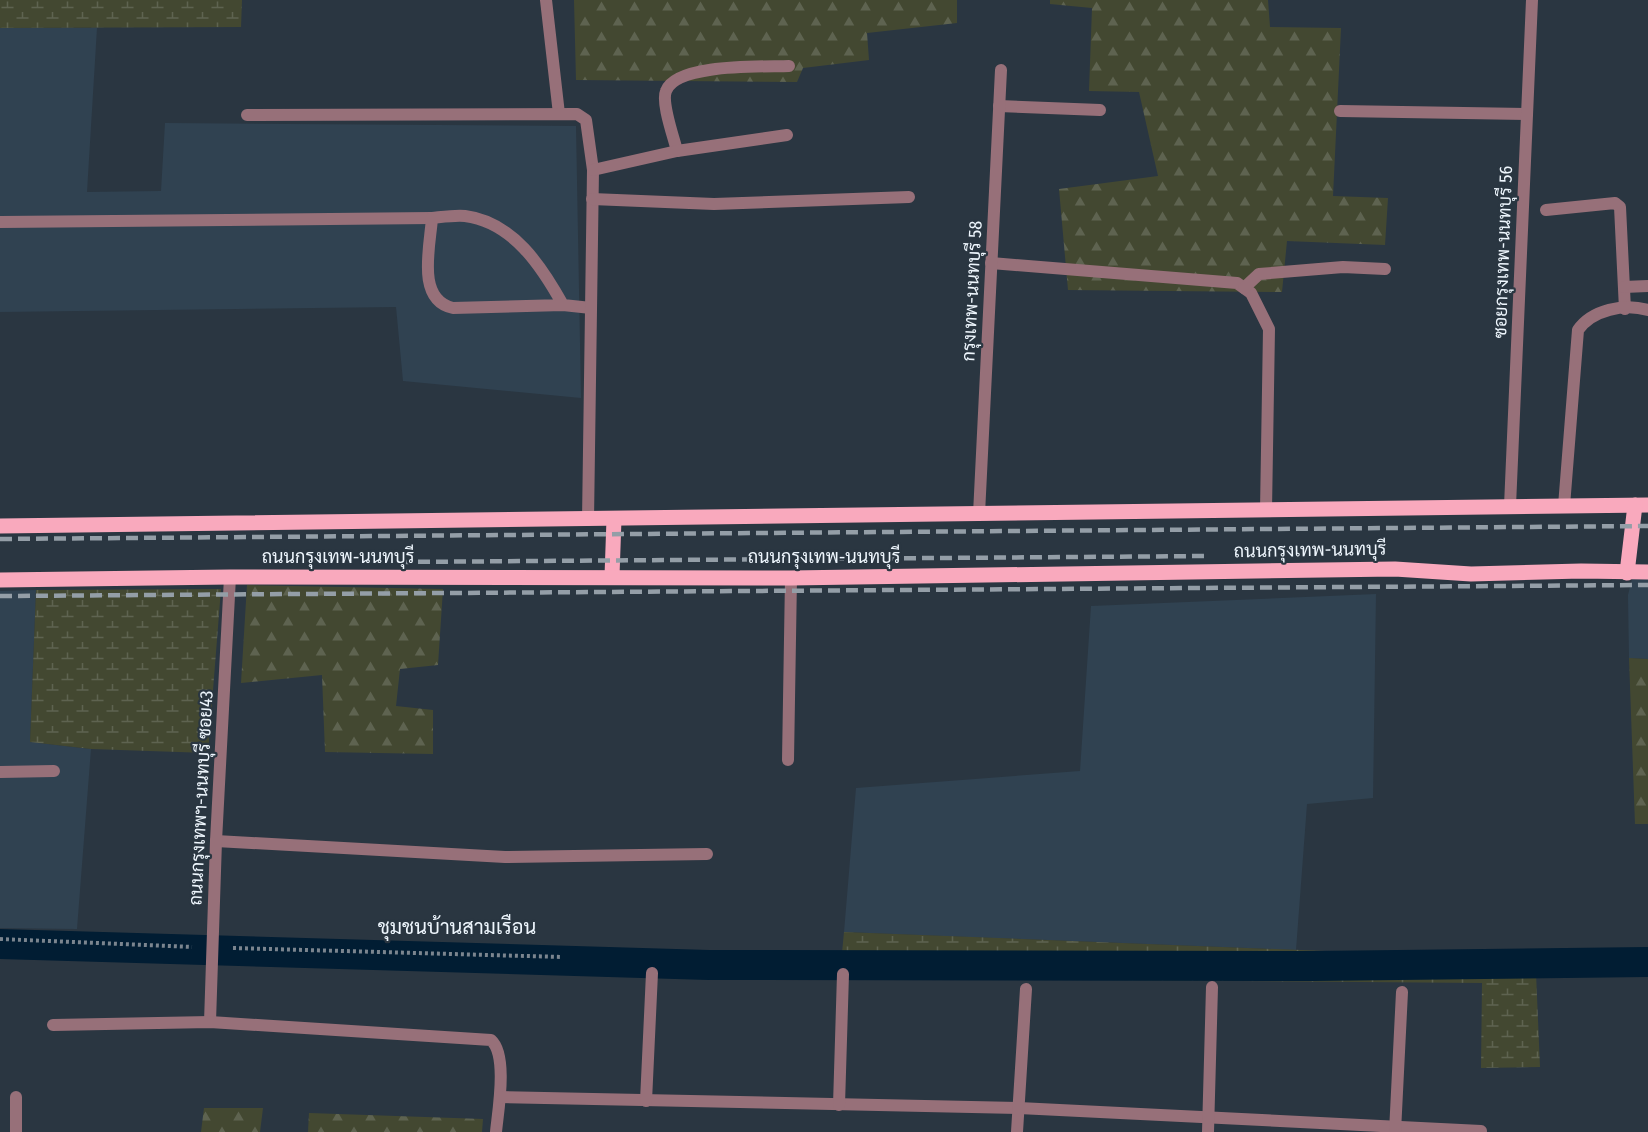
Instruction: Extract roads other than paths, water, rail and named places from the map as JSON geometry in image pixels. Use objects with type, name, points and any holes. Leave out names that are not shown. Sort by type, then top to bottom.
[{"type":"main road","name":"ถนนกรุงเทพ-นนทบุรี","points":[[0,526],[1642,505]]},
{"type":"main road","points":[[1627,573],[1642,505]]},
{"type":"main road","points":[[612,576],[614,519]]},
{"type":"main road","name":"ถนนกรุงเทพ-นนทบุรี","points":[[0,580],[612,576],[791,578],[1395,569],[1471,573],[1648,572]]},
{"type":"street","points":[[546,0],[559,114]]},
{"type":"street","name":"ซอยกรุงเทพ-นนทบุรี 56","points":[[1510,507],[1532,0]]},
{"type":"street","points":[[677,151],[665,100],[666,91],[675,81],[714,69],[789,66]]},
{"type":"street","name":"กรุงเทพ-นนทบุรี 58","points":[[979,514],[1000,70]]},
{"type":"street","points":[[999,106],[1100,110]]},
{"type":"street","points":[[1340,111],[1527,114]]},
{"type":"street","points":[[247,115],[577,114],[586,120],[592,170],[588,520]]},
{"type":"street","points":[[592,170],[677,151],[787,135]]},
{"type":"street","points":[[592,199],[714,204],[909,197]]},
{"type":"street","points":[[1546,210],[1615,203],[1620,207],[1625,309]]},
{"type":"street","points":[[0,222],[465,216],[498,229],[525,248],[546,273],[563,305]]},
{"type":"street","points":[[432,218],[429,284],[436,300],[442,306],[453,308],[563,305],[591,308]]},
{"type":"street","points":[[991,263],[1237,283],[1251,293],[1269,329],[1266,510]]},
{"type":"street","points":[[1244,288],[1259,274],[1343,267],[1385,269]]},
{"type":"street","points":[[1624,287],[1648,286]]},
{"type":"street","points":[[1564,506],[1578,330],[1586,319],[1598,311],[1648,310]]},
{"type":"street","name":"ถนนกรุงเทพฯ-นนทบุรี ซอย43","points":[[210,1022],[216,841],[230,577]]},
{"type":"street","points":[[789,760],[791,578]]},
{"type":"street","points":[[0,772],[54,771]]},
{"type":"street","points":[[216,841],[505,858],[707,854]]},
{"type":"street","points":[[646,1101],[652,973]]},
{"type":"street","points":[[838,1105],[843,974]]},
{"type":"street","points":[[1208,1132],[1212,987]]},
{"type":"street","points":[[1017,1132],[1026,989]]},
{"type":"street","points":[[1395,1129],[1402,992]]},
{"type":"street","points":[[53,1025],[210,1022],[491,1040],[496,1045],[500,1062],[500,1097],[496,1132]]},
{"type":"street","points":[[16,1097],[16,1132]]},
{"type":"street","points":[[500,1097],[1018,1108],[1395,1129],[1481,1131]]},
{"type":"waterway","points":[[0,944],[709,965],[1312,966],[1648,962]]},
{"type":"railway","points":[[0,539],[1648,526]]},
{"type":"railway","points":[[400,562],[1207,556]]},
{"type":"railway","points":[[0,596],[1648,585]]},
{"type":"district","name":"ชุมชนบ้านสามเรือน","points":[[457,927]]}]
